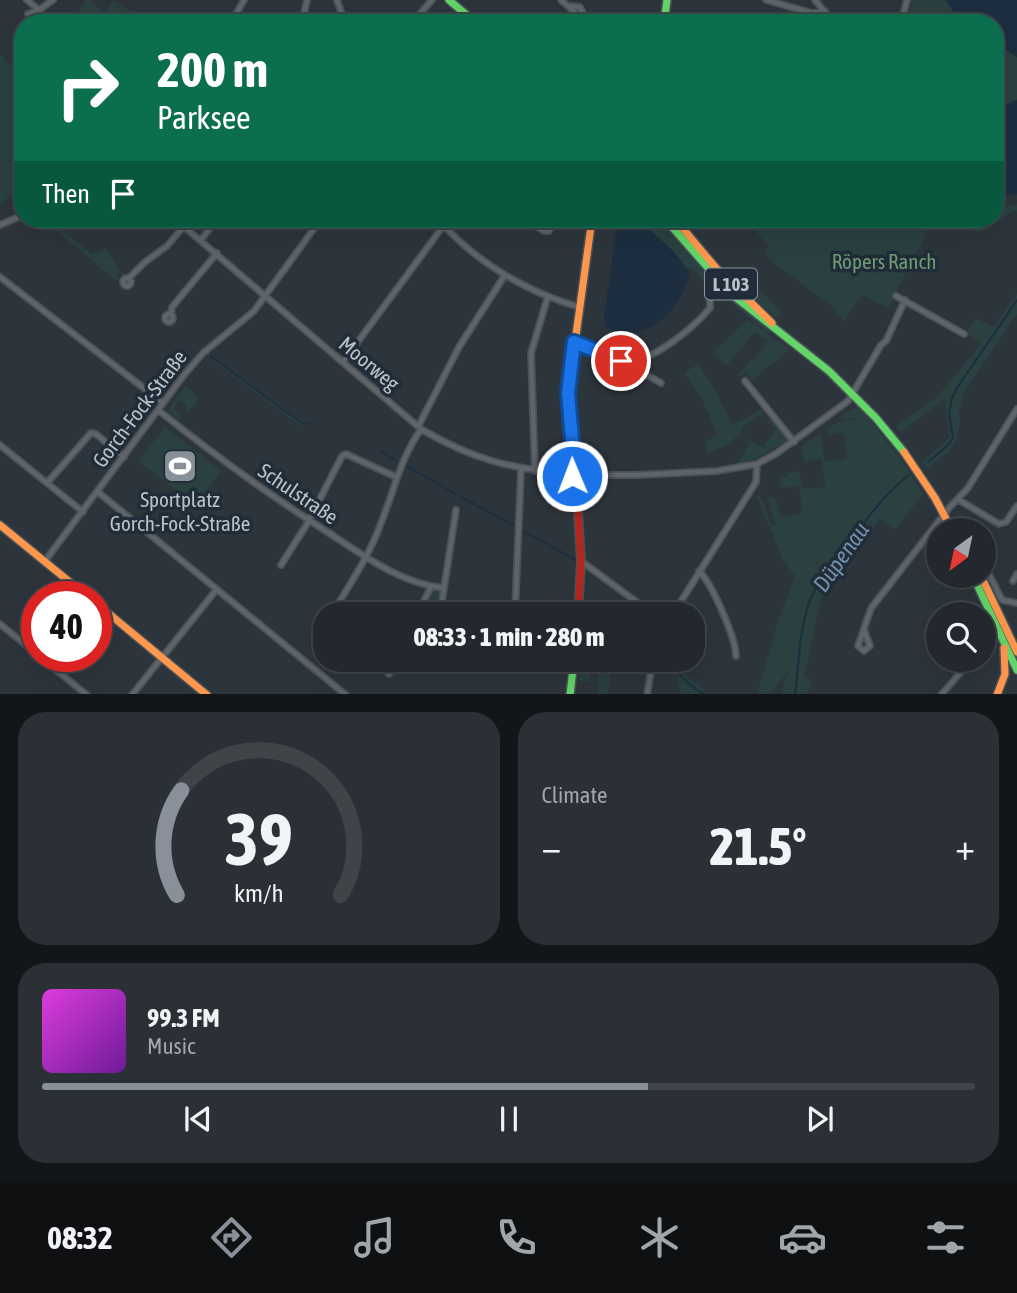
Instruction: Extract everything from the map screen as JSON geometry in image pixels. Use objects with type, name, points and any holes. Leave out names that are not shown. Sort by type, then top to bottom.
[{"type":"main road","points":[[453,1],[467,14]]},
{"type":"main road","points":[[579,602],[582,561],[577,475],[568,393],[591,228]]},
{"type":"main road","name":"L 103","points":[[673,228],[733,294],[764,321],[775,326]]},
{"type":"main road","name":"L 103","points":[[683,228],[724,277],[775,326],[830,369],[854,392],[905,452],[946,518]]},
{"type":"main road","points":[[0,525],[69,581]]},
{"type":"main road","points":[[979,588],[1017,670]]},
{"type":"main road","points":[[987,588],[1017,652]]},
{"type":"main road","points":[[112,616],[206,694]]},
{"type":"main road","points":[[997,694],[1006,668],[1003,640]]},
{"type":"main road","points":[[570,694],[573,672]]},
{"type":"street","points":[[27,0],[39,10]]},
{"type":"street","points":[[28,13],[39,10],[53,0]]},
{"type":"street","points":[[420,14],[432,0]]},
{"type":"street","points":[[561,0],[568,6]]},
{"type":"street","points":[[766,0],[812,13],[825,11]]},
{"type":"street","points":[[815,0],[827,14]]},
{"type":"street","points":[[128,279],[167,246],[182,228]]},
{"type":"street","name":"Moorweg","points":[[186,228],[420,427],[468,454],[522,469],[577,475],[717,471],[757,464]]},
{"type":"street","points":[[201,240],[210,228]]},
{"type":"street","name":"Gorch-Fock-Straße","points":[[45,561],[198,358],[247,318],[314,228]]},
{"type":"street","points":[[343,362],[442,228]]},
{"type":"street","points":[[447,228],[475,254],[505,275],[548,296],[579,307]]},
{"type":"street","points":[[171,314],[172,307],[216,253]]},
{"type":"street","points":[[339,602],[366,557],[382,522],[404,457],[459,347],[505,275]]},
{"type":"street","points":[[0,277],[163,403]]},
{"type":"street","points":[[535,471],[531,353],[548,296]]},
{"type":"street","points":[[897,296],[964,334]]},
{"type":"street","points":[[680,602],[756,482],[757,464],[794,442],[848,401],[886,341],[905,300]]},
{"type":"street","points":[[627,362],[661,350],[685,334],[710,308],[710,301]]},
{"type":"street","points":[[574,342],[627,362],[661,383]]},
{"type":"street","points":[[745,381],[794,442]]},
{"type":"street","points":[[864,630],[872,607],[944,514],[959,500],[1017,409]]},
{"type":"street","name":"Schulstraße","points":[[158,410],[234,469],[366,557],[411,580],[444,588]]},
{"type":"street","points":[[47,483],[91,433],[96,434],[124,457]]},
{"type":"street","points":[[0,445],[83,512]]},
{"type":"street","points":[[281,565],[309,520],[342,456],[345,454],[396,477]]},
{"type":"street","points":[[516,602],[522,469]]},
{"type":"street","points":[[98,492],[345,694]]},
{"type":"street","points":[[959,500],[999,524],[1006,522],[1017,506]]},
{"type":"street","points":[[442,602],[456,510]]},
{"type":"street","points":[[582,561],[637,602]]},
{"type":"street","points":[[699,571],[707,579],[736,647],[736,656]]},
{"type":"street","points":[[1013,581],[1017,574]]},
{"type":"street","points":[[425,602],[432,587]]},
{"type":"street","points":[[996,588],[1002,600],[1017,603]]},
{"type":"street","points":[[133,694],[217,589]]},
{"type":"street","points":[[0,624],[21,641]]},
{"type":"street","points":[[59,672],[86,694]]},
{"type":"street","points":[[647,694],[651,672]]},
{"type":"street","points":[[942,694],[962,672]]},
{"type":"green space","points":[[85,0],[91,0],[104,14],[76,14]]},
{"type":"green space","points":[[910,0],[946,0],[958,14],[907,14],[913,5]]},
{"type":"green space","points":[[113,1],[137,14],[104,14]]},
{"type":"green space","points":[[1004,48],[1017,57],[1017,100],[1004,106]]},
{"type":"green space","points":[[0,54],[14,69],[14,192],[0,205]]},
{"type":"green space","points":[[1017,204],[1017,212],[1014,210],[1004,217],[1004,207]]},
{"type":"green space","points":[[54,228],[60,228],[92,255],[106,248],[120,272],[117,275],[120,278],[115,280]]},
{"type":"green space","points":[[646,228],[667,228],[740,306],[769,330],[766,333],[790,349],[751,381],[747,371],[740,377],[738,375],[768,341],[755,332],[726,366],[713,352],[748,320],[764,330],[721,294],[718,297],[691,267],[687,268],[652,231]]},
{"type":"green space","name":"Röpers Ranch","points":[[752,228],[929,228],[888,308],[864,296],[857,301],[845,321],[835,314],[837,310],[765,256],[768,245]]},
{"type":"green space","points":[[968,228],[989,228],[986,230],[977,233]]},
{"type":"green space","points":[[754,287],[768,298],[781,314],[777,318],[750,295]]},
{"type":"green space","points":[[1017,293],[1017,314],[964,393],[959,411],[958,435],[949,452],[927,468],[922,461],[950,438],[945,399],[901,432],[896,426],[936,398],[982,343],[966,333],[975,318],[994,327]]},
{"type":"green space","points":[[209,354],[304,423],[304,428],[207,356]]},
{"type":"green space","points":[[698,364],[713,386],[732,424],[746,419],[760,409],[765,412],[741,428],[741,436],[736,436],[732,442],[708,454],[705,441],[718,435],[700,395],[684,373]]},
{"type":"green space","points":[[185,386],[199,398],[189,412],[185,409],[187,406],[178,400],[174,409],[182,415],[178,421],[168,411]]},
{"type":"green space","points":[[857,407],[862,411],[902,461],[923,494],[895,530],[880,519],[823,590],[804,677],[812,680],[808,694],[782,694],[790,670],[769,694],[757,694],[776,628],[795,576],[782,558],[757,496],[760,495],[772,526],[776,525],[768,498],[776,499],[780,517],[802,513],[799,486],[781,488],[779,478],[799,471],[803,489],[825,487],[822,459],[804,462],[802,447],[819,434],[825,462],[847,459],[844,433],[828,435],[826,429],[849,420],[858,420],[862,424],[858,418],[842,419],[841,416]]},
{"type":"green space","points":[[771,419],[787,438],[786,442],[755,459],[737,464],[749,444],[745,439],[763,447],[776,429],[767,422]]},
{"type":"green space","name":"Sportplatz Gorch-Fock-Straße","points":[[165,427],[221,471],[195,505],[138,461]]},
{"type":"green space","points":[[432,590],[441,593],[439,602],[427,602]]},
{"type":"green space","points":[[580,672],[591,672],[590,682],[579,681]]},
{"type":"green space","points":[[598,672],[611,672],[608,694],[596,694],[600,682],[597,682]]},
{"type":"green space","points":[[672,672],[682,672],[709,694],[680,694],[678,677]]},
{"type":"water","points":[[946,0],[1017,0],[1017,57],[1004,48],[1004,14],[956,14]]},
{"type":"water","points":[[1017,100],[1017,194],[1004,198],[1004,106]]},
{"type":"water","points":[[620,228],[644,228],[679,257],[689,273],[686,286],[671,311],[648,329],[635,333],[621,333],[607,328],[604,318],[616,232]]},
{"type":"waterway","name":"Düpenau","points":[[928,462],[949,444],[953,437],[949,413],[957,388],[1017,300]]},
{"type":"waterway","points":[[210,356],[303,424],[309,423]]},
{"type":"waterway","points":[[382,452],[397,461]]},
{"type":"waterway","points":[[405,465],[456,494]]},
{"type":"waterway","name":"Düpenau","points":[[795,694],[803,625],[812,596],[873,511],[909,475]]},
{"type":"waterway","points":[[461,497],[515,526]]},
{"type":"waterway","points":[[523,531],[578,561]]},
{"type":"waterway","points":[[676,672],[704,694]]},
{"type":"traffic: fast","points":[[449,0],[465,14]]},
{"type":"traffic: fast","points":[[665,14],[667,0]]},
{"type":"traffic: fast","points":[[673,228],[730,293],[829,371],[876,418],[904,452]]},
{"type":"traffic: fast","points":[[577,470],[581,471],[582,475],[581,479],[577,480],[573,479],[572,475],[573,471],[577,470]]},
{"type":"traffic: fast","points":[[979,588],[1017,670]]},
{"type":"traffic: fast","points":[[570,694],[573,672]]},
{"type":"traffic: slow","points":[[577,470],[568,393],[591,228]]},
{"type":"traffic: slow","points":[[683,228],[716,268],[772,323]]},
{"type":"traffic: slow","points":[[904,452],[946,518]]},
{"type":"traffic: slow","points":[[0,525],[68,581]]},
{"type":"traffic: slow","points":[[987,588],[1017,652]]},
{"type":"traffic: slow","points":[[112,616],[206,694]]},
{"type":"traffic: slow","points":[[997,694],[1005,674],[1004,648]]},
{"type":"traffic: jam","points":[[576,480],[581,561],[579,602]]},
{"type":"place","name":"Sportplatz Gorch-Fock-Straße","points":[[180,466]]},
{"type":"route","points":[[572,476],[577,470],[568,393],[574,342],[621,361]]}]
